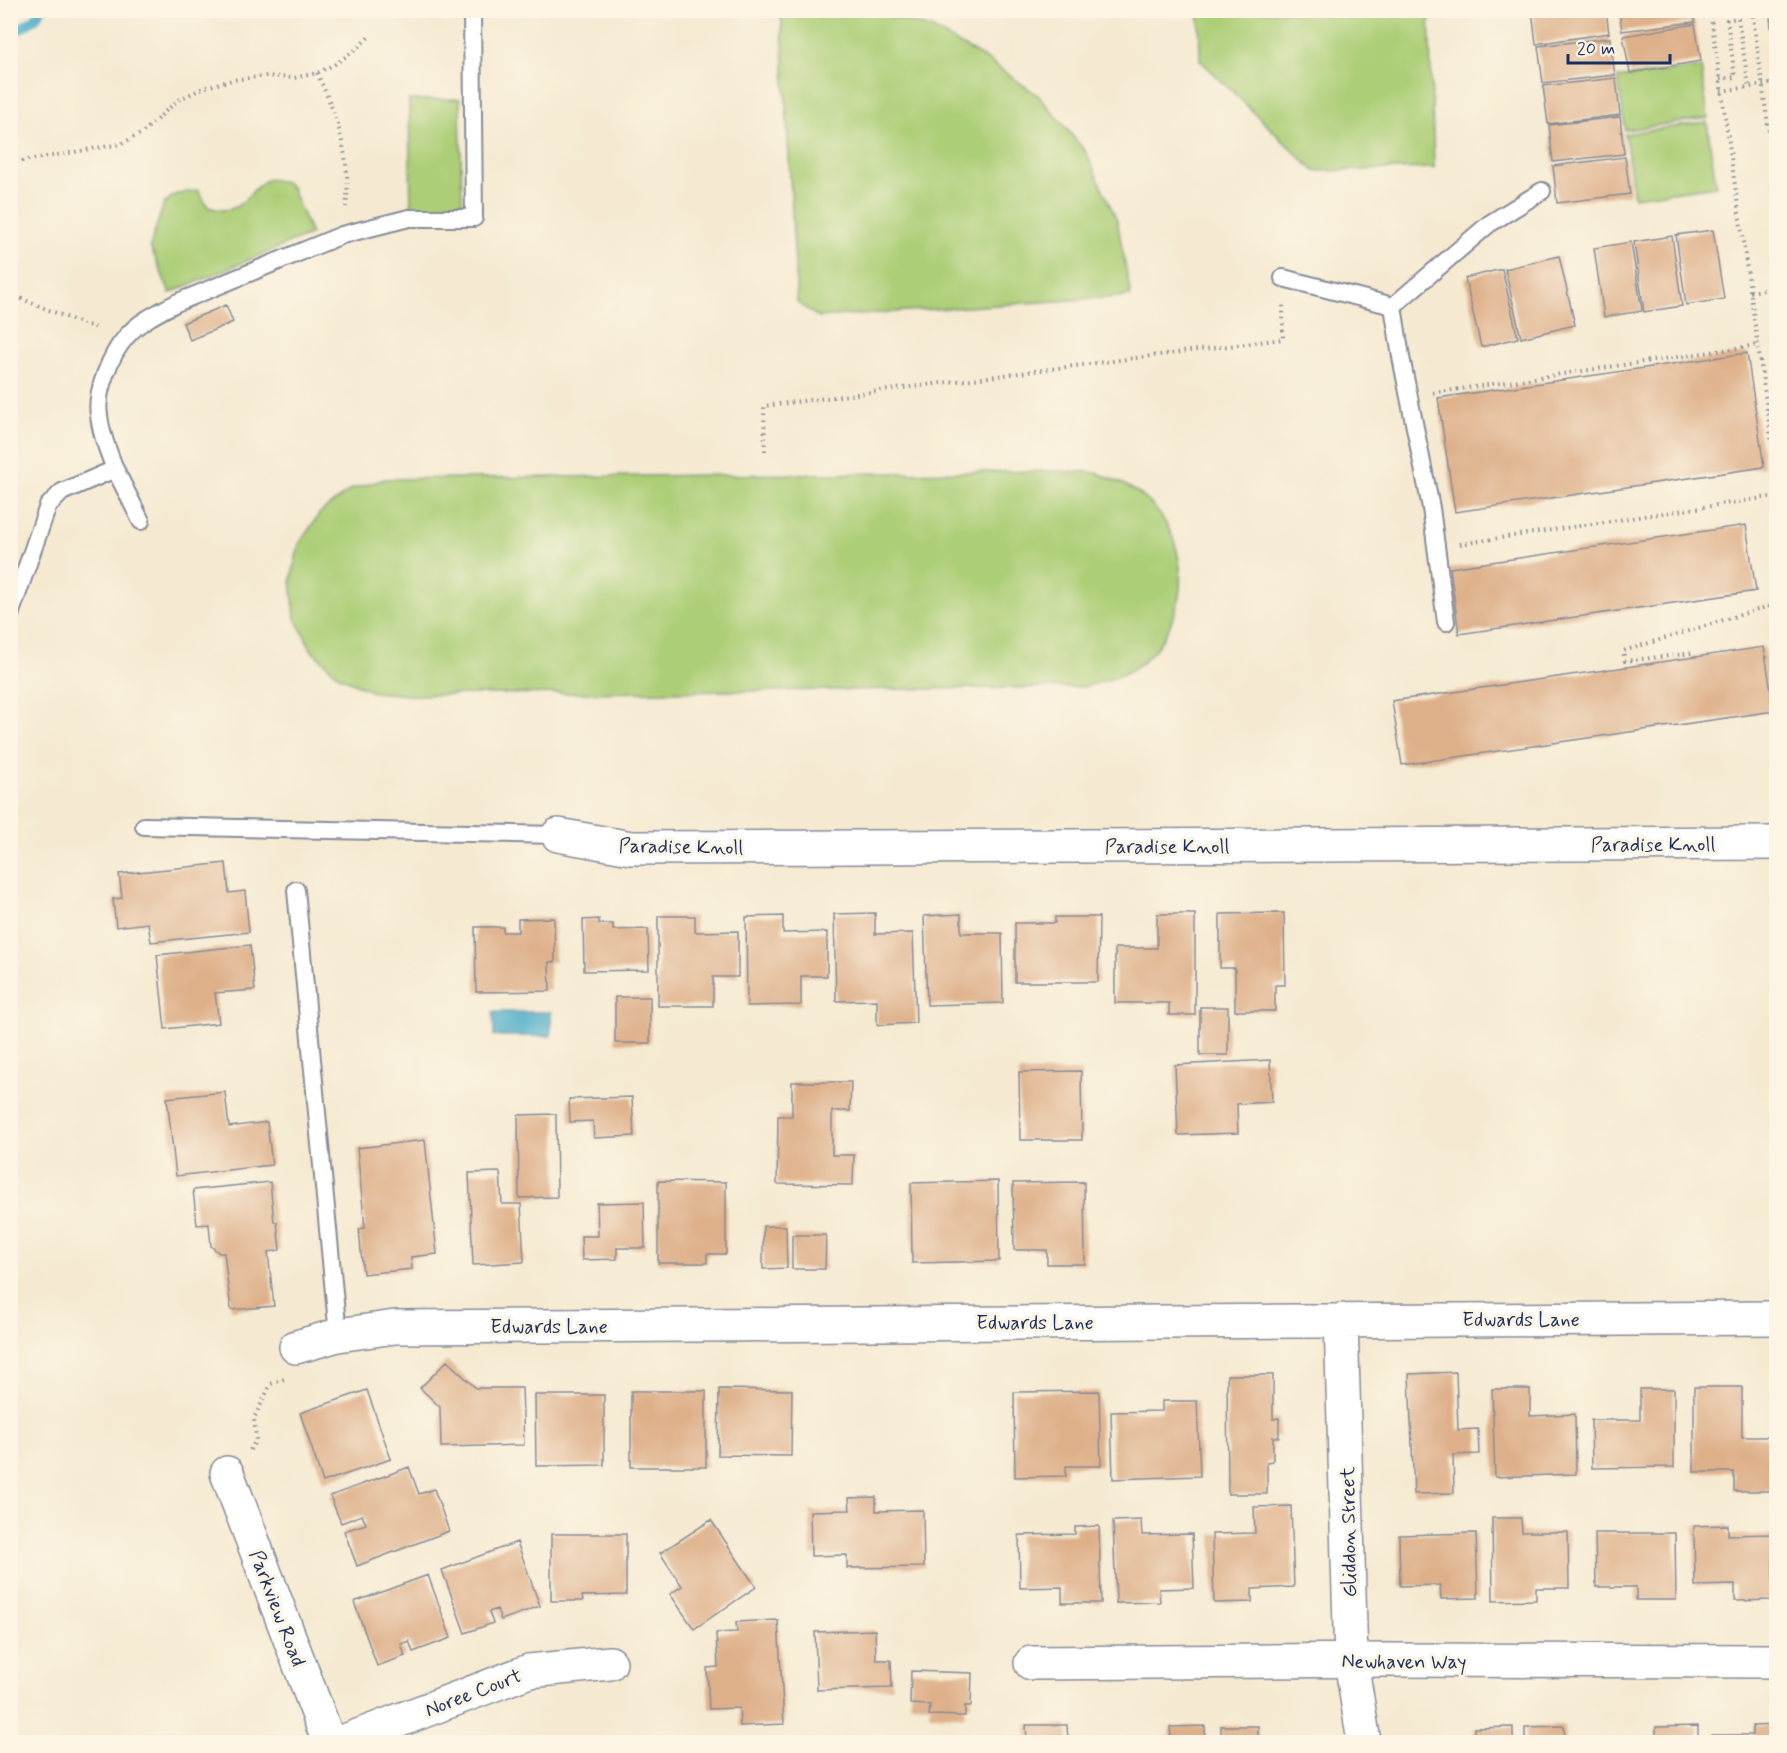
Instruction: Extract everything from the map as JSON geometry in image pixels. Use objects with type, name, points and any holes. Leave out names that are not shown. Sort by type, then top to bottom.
[{"type":"street","name":"Paradise Knoll","points":[[558,835],[631,848],[1776,843]]},
{"type":"street","name":"Edwards Lane","points":[[301,1345],[338,1335],[394,1327],[1776,1318]]},
{"type":"street","name":"Gliddon Street","points":[[1341,1320],[1351,1661],[1364,1743]]},
{"type":"street","name":"Parkview Road","points":[[229,1479],[329,1743]]},
{"type":"street","name":"Newhaven Way","points":[[1031,1663],[1776,1661]]},
{"type":"street","name":"Noree Court","points":[[342,1743],[529,1671],[610,1664]]},
{"type":"lane","points":[[141,521],[115,469],[104,440],[98,412],[102,385],[112,358],[126,336],[150,317],[176,303],[342,235],[409,218],[474,218],[472,10]]},
{"type":"lane","points":[[1394,306],[1489,224],[1542,191]]},
{"type":"lane","points":[[1284,278],[1394,306]]},
{"type":"lane","points":[[1394,306],[1408,396],[1431,508],[1446,622]]},
{"type":"lane","points":[[10,615],[48,506],[62,492],[115,469]]},
{"type":"lane","points":[[144,826],[558,835]]},
{"type":"lane","points":[[296,890],[338,1335]]},
{"type":"path","points":[[1710,10],[1776,472]]},
{"type":"path","points":[[1752,10],[1776,183]]},
{"type":"path","points":[[1720,80],[1735,77],[1727,20],[1738,18],[1749,87]]},
{"type":"path","points":[[10,164],[121,144],[142,134],[178,100],[203,88],[244,79],[267,76],[294,78],[317,73],[354,51],[370,36]]},
{"type":"path","points":[[317,73],[334,110],[346,150],[347,196],[342,235]]},
{"type":"path","points":[[1721,91],[1776,83]]},
{"type":"path","points":[[765,451],[764,406],[1283,339],[1284,278]]},
{"type":"path","points":[[1750,292],[1776,288]]},
{"type":"path","points":[[10,294],[83,324],[126,336]]},
{"type":"path","points":[[1408,396],[1758,345]]},
{"type":"path","points":[[1768,411],[1776,409]]},
{"type":"path","points":[[1456,545],[1776,496]]},
{"type":"path","points":[[1694,657],[1693,653],[1625,661],[1623,651],[1776,604]]},
{"type":"path","points":[[1766,657],[1776,656]]},
{"type":"path","points":[[229,1479],[256,1440],[254,1418],[271,1384],[300,1374],[301,1345]]},
{"type":"green space","points":[[781,11],[870,11],[931,28],[986,59],[1039,96],[1085,151],[1117,220],[1131,296],[818,317],[797,302]]},
{"type":"green space","points":[[1199,11],[1429,11],[1434,168],[1314,171],[1200,60]]},
{"type":"green space","points":[[1701,67],[1708,118],[1625,130],[1618,78]]},
{"type":"green space","points":[[460,99],[462,208],[411,209],[409,100]]},
{"type":"green space","points":[[1707,122],[1716,186],[1634,197],[1625,134]]},
{"type":"green space","points":[[268,179],[286,182],[292,189],[311,234],[170,293],[150,246],[164,204],[174,195],[198,190],[208,207],[228,210],[242,203]]},
{"type":"green space","points":[[1058,471],[1100,474],[1141,495],[1160,514],[1172,537],[1179,562],[1180,588],[1174,614],[1163,638],[1138,666],[1116,677],[1083,687],[410,695],[373,692],[339,676],[312,651],[295,617],[291,580],[299,544],[320,513],[350,490],[385,479]]},
{"type":"water","points":[[493,1012],[551,1012],[551,1036],[494,1036]]},
{"type":"building","points":[[1532,10],[1606,10],[1609,33],[1536,44]]},
{"type":"building","points":[[1619,10],[1693,10],[1695,22],[1622,31]]},
{"type":"building","points":[[1776,17],[1776,57],[1775,57],[1770,18]]},
{"type":"building","points":[[1695,24],[1701,61],[1630,73],[1623,36]]},
{"type":"building","points":[[1610,38],[1615,75],[1543,83],[1538,46]]},
{"type":"building","points":[[1616,78],[1620,115],[1548,124],[1543,86]]},
{"type":"building","points":[[1620,117],[1624,154],[1553,162],[1549,125]]},
{"type":"building","points":[[1625,157],[1630,194],[1557,203],[1553,166]]},
{"type":"building","points":[[1713,230],[1724,299],[1686,305],[1676,235]]},
{"type":"building","points":[[1672,236],[1682,306],[1644,312],[1634,242]]},
{"type":"building","points":[[1631,242],[1642,311],[1604,317],[1594,248]]},
{"type":"building","points":[[1559,256],[1575,325],[1521,338],[1505,269]]},
{"type":"building","points":[[1502,269],[1518,338],[1481,347],[1465,278]]},
{"type":"building","points":[[226,305],[233,322],[190,340],[183,323]]},
{"type":"building","points":[[1747,353],[1764,467],[1455,512],[1438,398]]},
{"type":"building","points":[[1746,525],[1756,591],[1459,634],[1450,568]]},
{"type":"building","points":[[1764,647],[1774,711],[1402,765],[1392,701]]},
{"type":"building","points":[[226,863],[229,893],[245,891],[249,932],[151,942],[148,923],[116,927],[113,899],[122,898],[119,874]]},
{"type":"building","points":[[875,913],[875,934],[913,933],[916,1023],[877,1025],[877,1000],[836,1001],[834,914]]},
{"type":"building","points":[[1284,913],[1285,985],[1275,985],[1275,1011],[1235,1011],[1235,968],[1220,968],[1220,914]]},
{"type":"building","points":[[961,914],[961,933],[1002,933],[1003,1003],[927,1005],[924,916]]},
{"type":"building","points":[[1157,914],[1195,914],[1195,1015],[1169,1015],[1169,1003],[1115,1003],[1115,948],[1157,948]]},
{"type":"building","points":[[658,916],[695,916],[695,932],[738,931],[738,977],[713,977],[713,1006],[658,1006]]},
{"type":"building","points":[[783,916],[783,933],[827,932],[827,976],[801,976],[801,1005],[747,1006],[746,917]]},
{"type":"building","points":[[1055,917],[1099,917],[1098,982],[1015,982],[1015,923],[1055,923]]},
{"type":"building","points":[[554,918],[555,962],[549,962],[550,991],[476,992],[475,927],[503,927],[503,932],[518,932],[518,919]]},
{"type":"building","points":[[599,919],[599,924],[613,924],[613,930],[648,929],[649,970],[584,971],[583,920]]},
{"type":"building","points":[[250,945],[255,990],[215,993],[219,1023],[165,1029],[157,955]]},
{"type":"building","points":[[615,997],[650,997],[650,1043],[615,1043]]},
{"type":"building","points":[[1200,1007],[1228,1007],[1228,1055],[1200,1055]]},
{"type":"building","points":[[1270,1060],[1272,1102],[1237,1104],[1238,1133],[1178,1135],[1175,1065]]},
{"type":"building","points":[[1081,1071],[1082,1140],[1020,1140],[1019,1072]]},
{"type":"building","points":[[792,1082],[851,1082],[850,1111],[832,1111],[832,1155],[854,1155],[853,1185],[777,1184],[778,1116],[792,1116]]},
{"type":"building","points":[[225,1092],[229,1127],[267,1122],[272,1165],[176,1176],[167,1098]]},
{"type":"building","points":[[632,1097],[634,1136],[594,1138],[593,1121],[570,1122],[569,1099]]},
{"type":"building","points":[[556,1114],[557,1197],[519,1198],[518,1115]]},
{"type":"building","points":[[425,1140],[437,1254],[411,1257],[412,1269],[363,1274],[359,1229],[365,1228],[357,1148]]},
{"type":"building","points":[[500,1172],[502,1204],[521,1204],[524,1262],[473,1265],[469,1173]]},
{"type":"building","points":[[658,1181],[726,1182],[726,1254],[707,1254],[707,1263],[658,1263]]},
{"type":"building","points":[[998,1181],[999,1261],[912,1263],[911,1183]]},
{"type":"building","points":[[270,1182],[274,1222],[277,1222],[280,1250],[268,1252],[274,1306],[231,1310],[224,1253],[219,1253],[211,1246],[209,1224],[197,1225],[193,1190]]},
{"type":"building","points":[[1084,1182],[1085,1264],[1047,1264],[1047,1250],[1014,1250],[1013,1183]]},
{"type":"building","points":[[644,1202],[645,1248],[617,1248],[617,1259],[582,1260],[581,1236],[598,1236],[597,1203]]},
{"type":"building","points":[[763,1226],[786,1226],[787,1268],[763,1269]]},
{"type":"building","points":[[792,1235],[826,1235],[825,1269],[792,1269]]},
{"type":"building","points":[[447,1361],[476,1388],[522,1388],[524,1445],[441,1447],[440,1407],[420,1388]]},
{"type":"building","points":[[1456,1372],[1458,1430],[1478,1429],[1479,1454],[1453,1455],[1454,1493],[1414,1494],[1409,1374]]},
{"type":"building","points":[[1227,1375],[1273,1375],[1273,1419],[1279,1418],[1279,1437],[1273,1437],[1273,1461],[1267,1462],[1267,1494],[1228,1494]]},
{"type":"building","points":[[1694,1387],[1742,1387],[1742,1437],[1770,1437],[1771,1491],[1734,1491],[1734,1472],[1694,1472]]},
{"type":"building","points":[[719,1389],[792,1390],[791,1456],[718,1455]]},
{"type":"building","points":[[1492,1389],[1530,1389],[1530,1416],[1575,1414],[1576,1474],[1495,1477]]},
{"type":"building","points":[[1640,1389],[1674,1389],[1674,1467],[1592,1468],[1591,1420],[1640,1420]]},
{"type":"building","points":[[367,1390],[391,1459],[323,1482],[300,1413]]},
{"type":"building","points":[[631,1391],[706,1391],[706,1467],[631,1467]]},
{"type":"building","points":[[1099,1391],[1101,1466],[1066,1466],[1066,1476],[1015,1477],[1014,1392]]},
{"type":"building","points":[[535,1395],[604,1395],[604,1465],[536,1466]]},
{"type":"building","points":[[1162,1401],[1197,1401],[1200,1476],[1113,1479],[1111,1412],[1162,1411]]},
{"type":"building","points":[[409,1467],[419,1494],[434,1489],[449,1531],[357,1566],[344,1531],[366,1524],[362,1515],[341,1523],[330,1496]]},
{"type":"building","points":[[876,1497],[876,1511],[923,1510],[924,1567],[847,1568],[847,1555],[811,1556],[810,1511],[850,1510],[849,1498]]},
{"type":"building","points":[[1291,1506],[1294,1587],[1252,1589],[1252,1602],[1214,1603],[1212,1534],[1255,1533],[1254,1507]]},
{"type":"building","points":[[1492,1518],[1521,1518],[1522,1532],[1568,1532],[1569,1588],[1536,1588],[1536,1600],[1493,1601]]},
{"type":"building","points":[[711,1520],[756,1587],[694,1629],[670,1594],[682,1586],[660,1553]]},
{"type":"building","points":[[1141,1520],[1142,1535],[1192,1534],[1194,1588],[1159,1589],[1160,1602],[1116,1603],[1113,1521]]},
{"type":"building","points":[[1728,1525],[1728,1535],[1773,1534],[1773,1600],[1735,1601],[1735,1585],[1695,1586],[1694,1526]]},
{"type":"building","points":[[1099,1526],[1101,1603],[1062,1603],[1062,1587],[1020,1588],[1019,1535],[1075,1534],[1075,1527]]},
{"type":"building","points":[[1476,1533],[1478,1598],[1441,1599],[1440,1585],[1400,1586],[1399,1535]]},
{"type":"building","points":[[1595,1533],[1675,1533],[1676,1600],[1636,1600],[1636,1587],[1596,1587]]},
{"type":"building","points":[[551,1534],[626,1534],[626,1595],[582,1596],[583,1601],[551,1601]]},
{"type":"building","points":[[517,1542],[540,1606],[501,1620],[497,1609],[489,1612],[493,1623],[465,1633],[442,1570]]},
{"type":"building","points":[[428,1575],[451,1638],[413,1652],[409,1641],[401,1644],[405,1656],[377,1666],[354,1602]]},
{"type":"building","points":[[778,1620],[784,1724],[740,1726],[739,1708],[709,1709],[707,1668],[718,1667],[716,1633],[737,1632],[736,1622]]},
{"type":"building","points":[[875,1630],[876,1660],[891,1660],[892,1688],[817,1690],[815,1632]]},
{"type":"building","points":[[911,1671],[972,1673],[971,1706],[965,1706],[965,1716],[929,1715],[930,1705],[910,1704]]},
{"type":"building","points":[[1026,1725],[1067,1725],[1068,1740],[1104,1740],[1104,1742],[1012,1742],[1012,1740],[1027,1740]]},
{"type":"building","points":[[1776,1725],[1776,1742],[1711,1742],[1711,1735],[1753,1735],[1753,1726]]},
{"type":"building","points":[[1205,1726],[1205,1742],[1127,1742],[1127,1738],[1171,1738],[1170,1727]]},
{"type":"building","points":[[1221,1726],[1258,1726],[1258,1738],[1301,1738],[1301,1742],[1221,1742]]},
{"type":"building","points":[[1564,1726],[1565,1742],[1525,1742],[1525,1727]]},
{"type":"building","points":[[1698,1726],[1698,1742],[1620,1742],[1620,1740],[1656,1740],[1656,1727]]},
{"type":"building","points":[[1513,1727],[1513,1742],[1433,1742],[1433,1740],[1474,1740],[1474,1728]]},
{"type":"waterway","points":[[10,35],[35,19],[41,10]]}]
